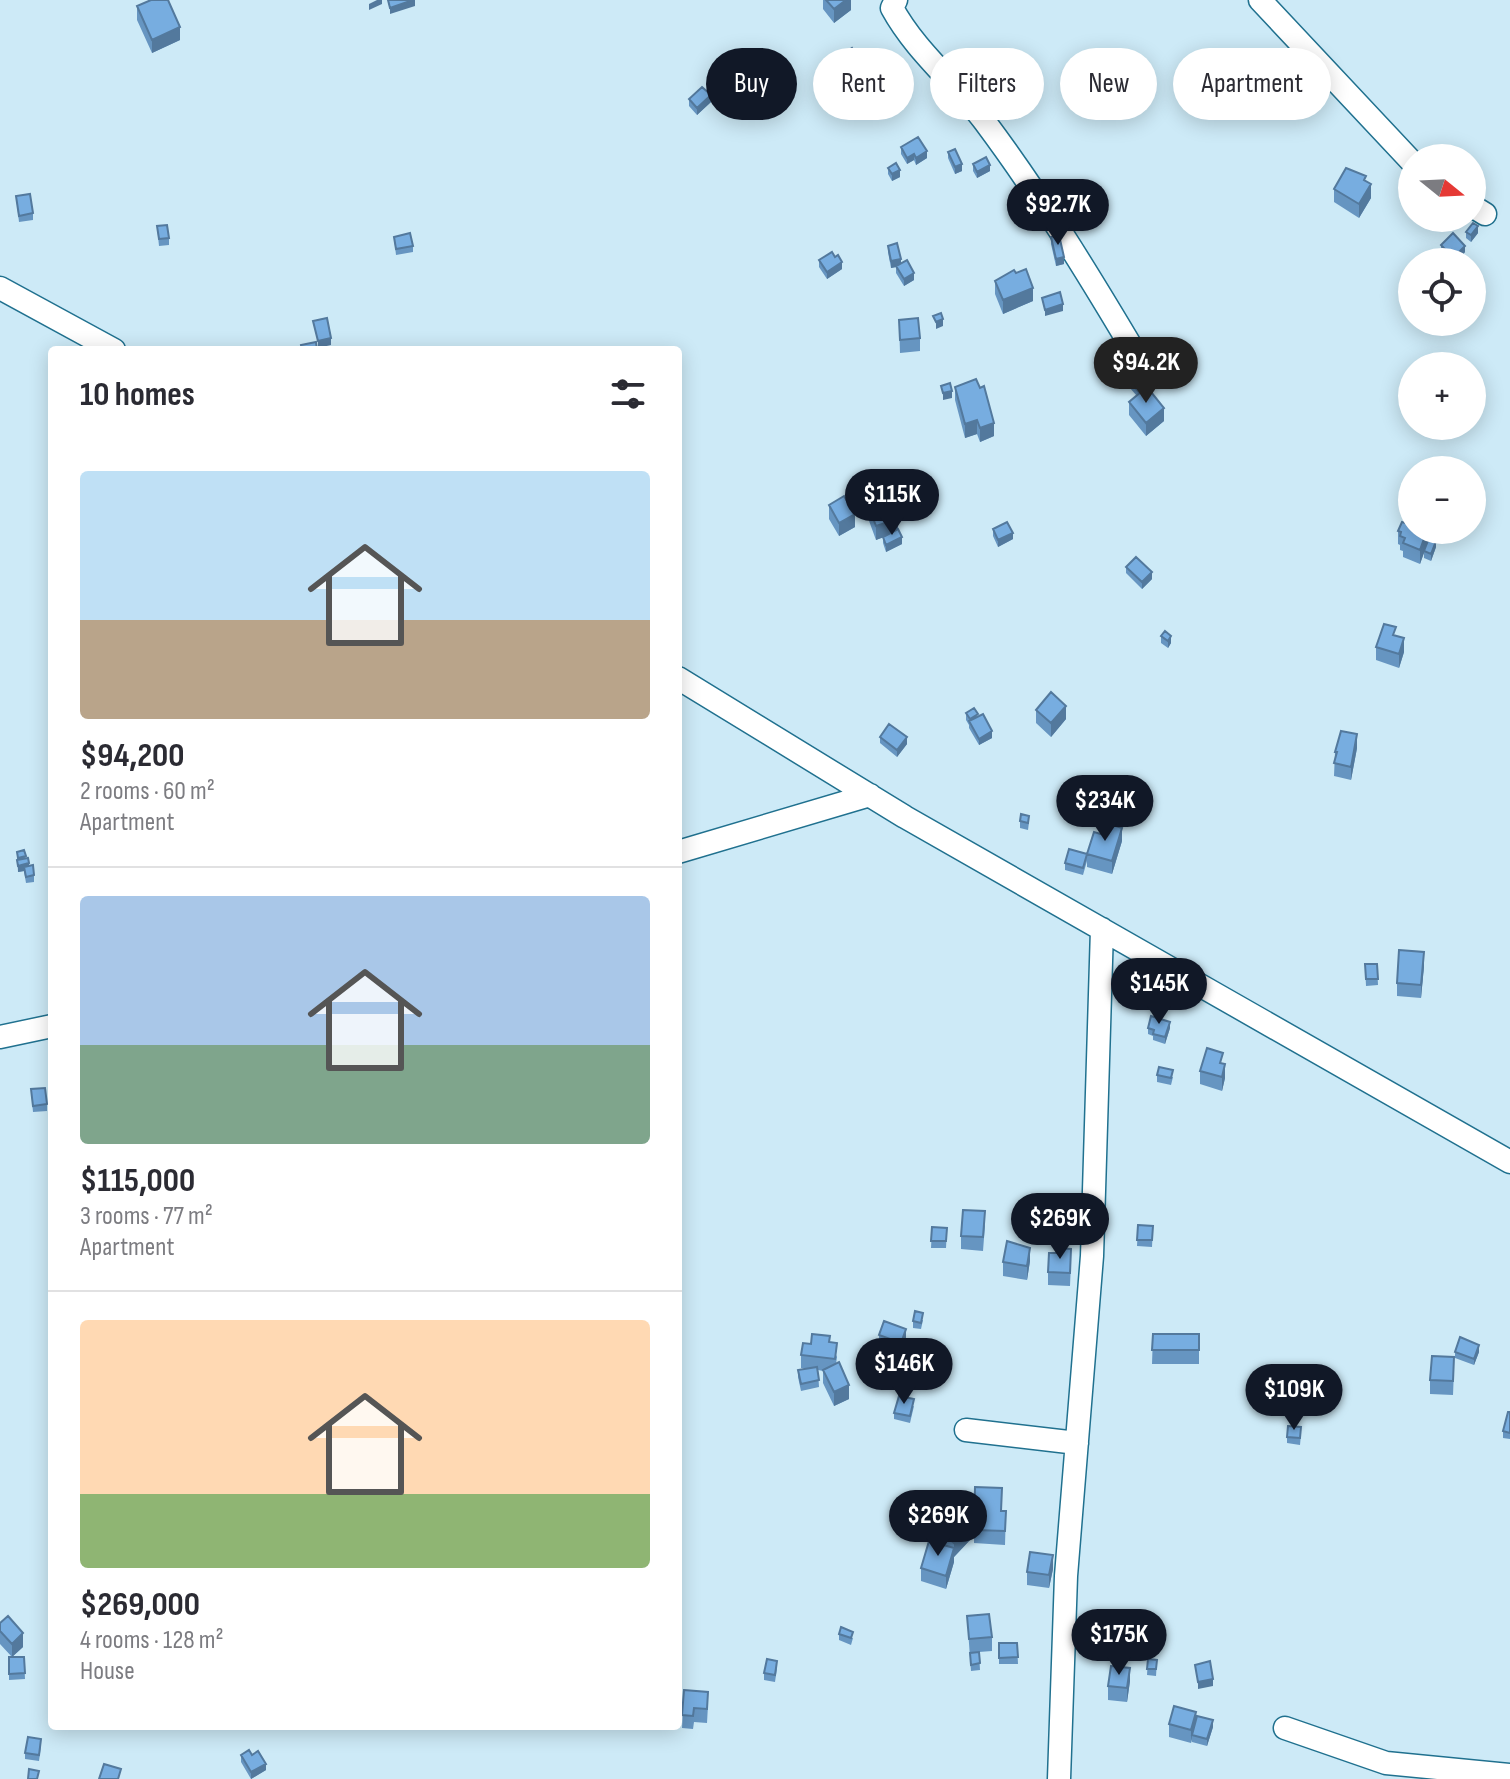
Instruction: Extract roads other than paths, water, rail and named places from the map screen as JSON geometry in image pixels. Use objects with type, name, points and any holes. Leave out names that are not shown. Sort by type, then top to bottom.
[{"type":"street","points":[[896,0],[892,8],[906,33],[982,118],[1033,188],[1138,358]]},
{"type":"street","points":[[1260,0],[1398,147]]},
{"type":"street","points":[[0,288],[107,346]]},
{"type":"street","points":[[682,680],[870,795],[1510,1162]]},
{"type":"street","points":[[682,851],[870,795]]},
{"type":"street","points":[[1059,1779],[1066,1576],[1092,1256],[1102,929]]},
{"type":"street","points":[[0,1037],[48,1027]]},
{"type":"street","points":[[966,1430],[1077,1443]]},
{"type":"street","points":[[1285,1728],[1386,1763],[1510,1775]]}]
